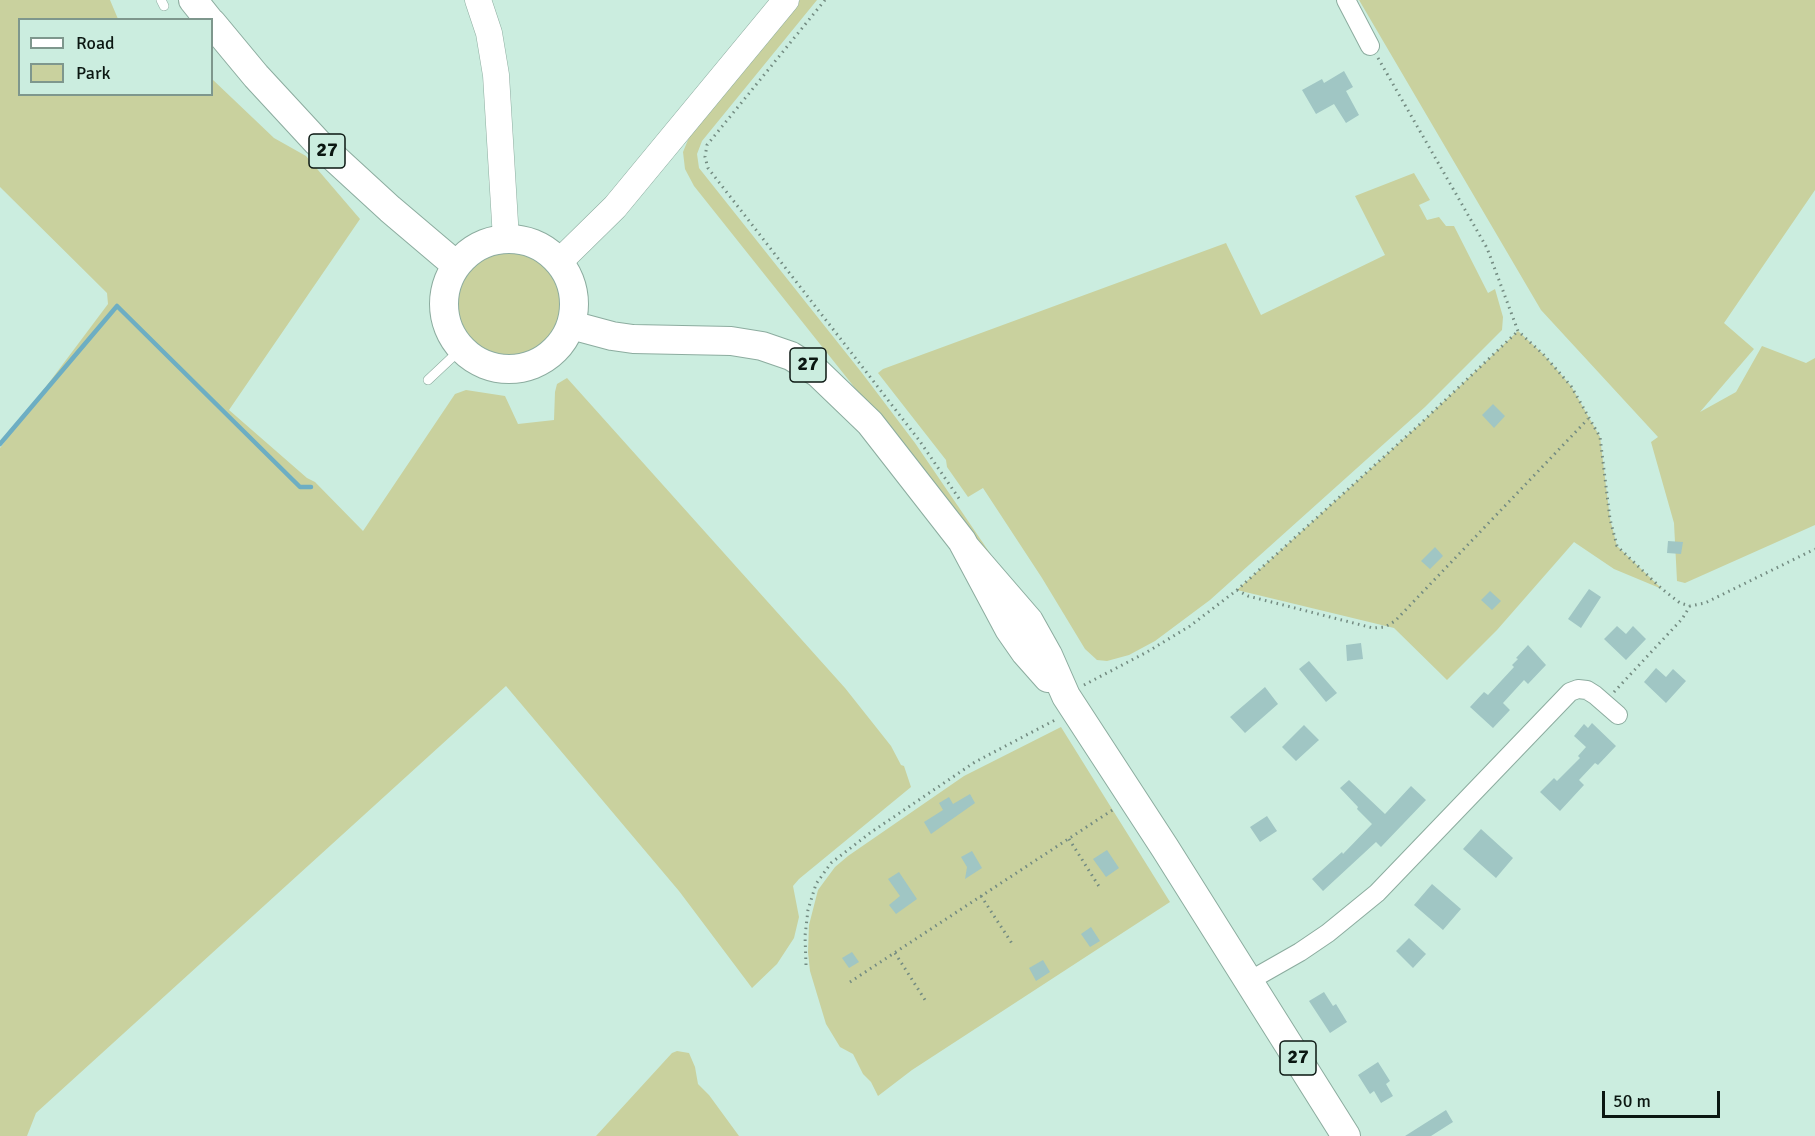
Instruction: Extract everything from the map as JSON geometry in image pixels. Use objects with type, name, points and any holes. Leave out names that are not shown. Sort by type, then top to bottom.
[{"type":"main road","points":[[193,0],[207,18]]},
{"type":"main road","points":[[478,0],[489,33],[496,75],[506,239]]},
{"type":"main road","points":[[559,261],[615,207],[786,0]]},
{"type":"main road","name":"27","points":[[213,24],[256,76],[317,142],[377,199],[456,265]]},
{"type":"main road","points":[[506,239],[524,240],[545,249],[559,261],[567,273],[573,292],[574,305],[571,326],[561,344],[552,353],[541,361],[522,368],[504,369],[475,360],[461,349],[447,327],[443,308],[447,282],[456,265],[470,251],[481,245],[506,239]]},
{"type":"main road","name":"27","points":[[571,326],[633,339],[747,343],[777,351],[806,364],[831,383],[870,423],[966,548],[1012,634],[1070,703],[1346,1136]]},
{"type":"street","points":[[1346,0],[1371,46]]},
{"type":"street","points":[[1249,981],[1318,939],[1377,893],[1564,697],[1578,690],[1587,690],[1618,715]]},
{"type":"lane","points":[[428,380],[461,349]]},
{"type":"path","points":[[825,0],[707,145],[705,157],[708,168],[919,440],[962,503]]},
{"type":"path","points":[[1371,46],[1487,248],[1518,331],[1544,355],[1571,386],[1600,437],[1610,519],[1617,546],[1662,589],[1680,603],[1690,606],[1705,603],[1815,549]]},
{"type":"path","points":[[806,965],[805,936],[808,910],[816,884],[831,863],[870,833],[975,762],[1190,626],[1237,590],[1420,424],[1518,331]]},
{"type":"path","points":[[1237,590],[1248,596],[1373,628],[1385,627],[1395,621],[1589,418]]},
{"type":"path","points":[[1604,703],[1682,619],[1690,606]]},
{"type":"path","points":[[850,982],[1132,797]]},
{"type":"path","points":[[1069,838],[1100,888]]},
{"type":"path","points":[[981,896],[1013,945]]},
{"type":"path","points":[[895,953],[927,1003]]},
{"type":"green space","points":[[0,0],[110,0],[118,18],[18,18],[18,96],[213,96],[213,80],[274,138],[306,156],[360,219],[229,410],[307,478],[315,482],[363,531],[455,394],[466,390],[505,396],[518,424],[554,420],[557,384],[567,378],[845,688],[904,766],[911,787],[793,886],[799,917],[794,938],[777,964],[752,988],[679,891],[506,686],[36,1113],[27,1136],[0,1136],[0,448],[108,304],[107,293],[0,187]]},
{"type":"green space","points":[[800,0],[817,0],[702,141],[697,154],[699,168],[915,443],[1015,590],[986,561],[851,383],[694,186],[685,169],[683,152],[692,130]]},
{"type":"green space","points":[[1359,0],[1815,0],[1815,190],[1724,323],[1754,349],[1700,412],[1736,392],[1762,346],[1806,363],[1815,358],[1815,525],[1685,583],[1677,581],[1674,523],[1651,442],[1658,437],[1541,310]]},
{"type":"green space","points":[[1414,173],[1430,200],[1419,205],[1427,220],[1439,217],[1446,226],[1454,226],[1488,293],[1495,289],[1503,317],[1502,330],[1425,407],[1210,600],[1155,641],[1129,655],[1107,661],[1097,660],[1085,649],[983,488],[968,497],[947,467],[946,460],[878,373],[883,369],[1226,243],[1261,315],[1385,255],[1355,196]]},
{"type":"green space","points":[[509,252],[529,256],[546,267],[557,284],[561,304],[557,324],[546,341],[529,352],[509,356],[489,352],[472,341],[461,324],[457,304],[461,284],[472,267],[489,256]]},
{"type":"green space","points":[[1518,331],[1544,355],[1571,386],[1600,437],[1610,519],[1617,546],[1662,589],[1614,569],[1574,542],[1497,630],[1447,680],[1394,628],[1237,590],[1420,424]]},
{"type":"green space","points":[[1061,727],[1170,902],[912,1070],[878,1096],[853,1054],[840,1047],[826,1024],[810,971],[809,925],[818,890],[835,867],[848,856],[964,776]]},
{"type":"green space","points":[[677,1051],[689,1053],[695,1067],[698,1084],[709,1095],[739,1136],[596,1136],[672,1053]]},
{"type":"building","points":[[1344,71],[1353,87],[1346,91],[1359,115],[1346,123],[1334,104],[1316,114],[1302,90],[1322,79],[1324,83]]},
{"type":"building","points":[[1493,404],[1505,416],[1494,428],[1482,415]]},
{"type":"building","points":[[1668,541],[1683,542],[1681,554],[1667,553]]},
{"type":"building","points":[[1435,547],[1443,556],[1430,569],[1421,561]]},
{"type":"building","points":[[1589,589],[1601,597],[1581,628],[1568,619]]},
{"type":"building","points":[[1490,591],[1501,601],[1492,610],[1481,600]]},
{"type":"building","points":[[1617,626],[1626,634],[1633,626],[1646,639],[1626,660],[1604,639]]},
{"type":"building","points":[[1361,643],[1363,659],[1347,661],[1346,645]]},
{"type":"building","points":[[1528,645],[1546,665],[1528,684],[1524,680],[1503,703],[1510,710],[1493,728],[1470,707],[1484,692],[1488,695],[1514,667],[1512,665],[1518,659],[1516,658]]},
{"type":"building","points":[[1309,661],[1337,693],[1326,702],[1299,669]]},
{"type":"building","points":[[1656,668],[1666,677],[1673,669],[1686,681],[1666,703],[1644,682]]},
{"type":"building","points":[[1265,687],[1278,704],[1245,733],[1230,717]]},
{"type":"building","points":[[1592,723],[1616,746],[1598,765],[1595,763],[1579,780],[1584,785],[1560,811],[1540,792],[1554,778],[1557,781],[1580,758],[1578,756],[1586,747],[1574,736],[1584,724],[1588,728]]},
{"type":"building","points":[[1304,725],[1319,740],[1296,761],[1282,747]]},
{"type":"building","points":[[1349,780],[1385,814],[1411,786],[1426,800],[1381,847],[1376,842],[1323,891],[1312,879],[1342,852],[1343,854],[1372,824],[1340,788]]},
{"type":"building","points":[[970,794],[975,803],[931,834],[924,822],[943,810],[939,803],[949,797],[953,804]]},
{"type":"building","points":[[1267,816],[1277,831],[1260,842],[1250,827]]},
{"type":"building","points":[[1481,829],[1513,858],[1496,878],[1463,849]]},
{"type":"building","points":[[1107,850],[1119,868],[1106,877],[1093,859]]},
{"type":"building","points":[[972,851],[982,868],[965,879],[967,867],[961,857]]},
{"type":"building","points":[[899,872],[917,899],[896,914],[889,905],[900,896],[888,879]]},
{"type":"building","points":[[1432,884],[1461,909],[1443,930],[1414,905]]},
{"type":"building","points":[[1091,927],[1100,941],[1090,947],[1081,934]]},
{"type":"building","points":[[1409,938],[1426,954],[1413,968],[1396,951]]},
{"type":"building","points":[[852,952],[859,962],[849,968],[842,958]]},
{"type":"building","points":[[1043,960],[1050,972],[1036,981],[1029,968]]},
{"type":"building","points":[[1324,992],[1333,1006],[1336,1004],[1347,1022],[1330,1033],[1309,1001]]},
{"type":"building","points":[[1378,1062],[1390,1081],[1386,1084],[1393,1096],[1381,1103],[1374,1091],[1370,1094],[1358,1075]]},
{"type":"building","points":[[1446,1110],[1453,1122],[1431,1136],[1405,1136]]},
{"type":"waterway","points":[[0,444],[117,306],[300,487],[311,487]]}]
